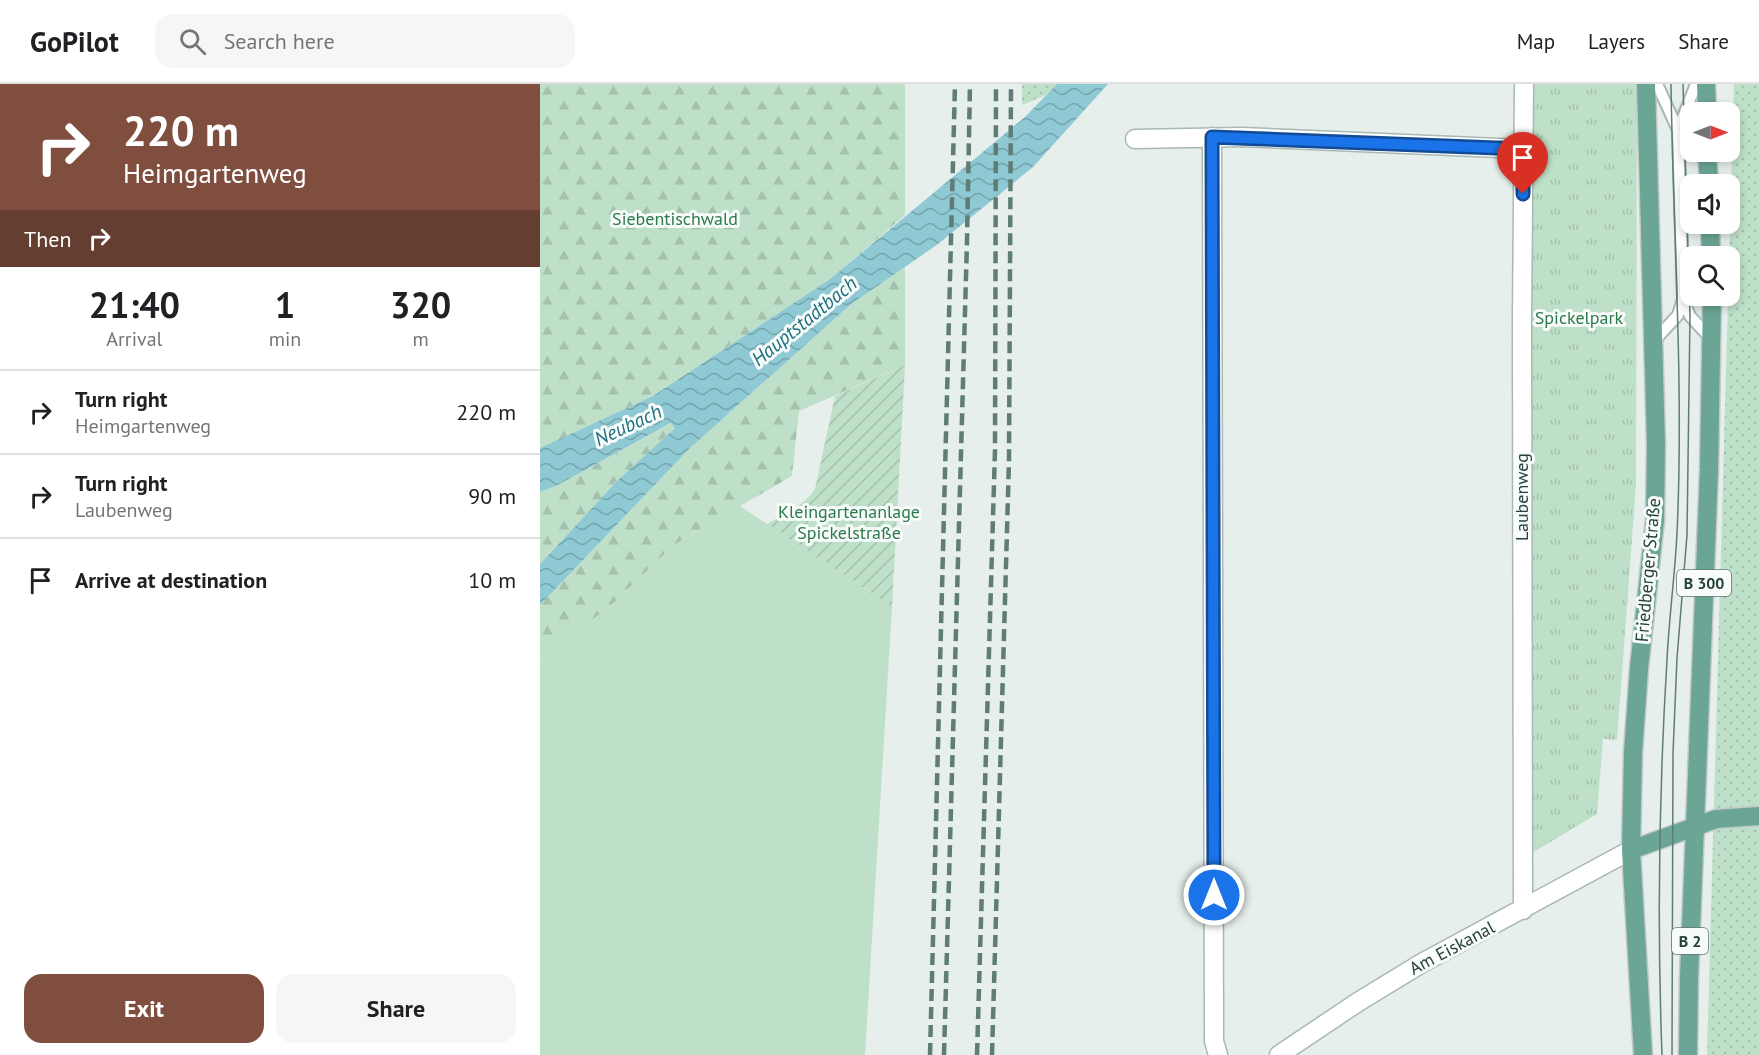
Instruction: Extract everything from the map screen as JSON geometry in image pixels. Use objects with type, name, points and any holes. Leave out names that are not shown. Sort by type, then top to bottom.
[{"type":"main road","name":"Friedberger Straße","points":[[1643,1055],[1631,850],[1639,668],[1655,520],[1654,342],[1646,84]]},
{"type":"main road","points":[[1706,84],[1707,102]]},
{"type":"main road","name":"B 300","points":[[1694,826],[1713,340],[1712,306]]},
{"type":"main road","points":[[1631,850],[1716,819],[1759,816]]},
{"type":"main road","name":"B 2","points":[[1688,1055],[1694,826]]},
{"type":"street","name":"Laubenweg","points":[[1523,910],[1524,84]]},
{"type":"street","points":[[1135,139],[1212,137],[1523,149]]},
{"type":"street","points":[[1212,137],[1214,1041],[1218,1055]]},
{"type":"street","name":"Am Eiskanal","points":[[1279,1055],[1348,1008],[1422,963],[1631,850]]},
{"type":"lane","points":[[1657,84],[1678,130],[1681,246]]},
{"type":"lane","points":[[1678,130],[1696,84]]},
{"type":"lane","points":[[1654,342],[1678,315],[1681,306]]},
{"type":"lane","points":[[1686,306],[1690,316],[1713,340]]},
{"type":"green space","name":"Siebentischwald","points":[[540,84],[905,84],[905,215],[830,279],[653,396],[540,448]]},
{"type":"green space","points":[[1022,84],[1057,84],[1046,95],[1022,105]]},
{"type":"green space","name":"Spickelpark","points":[[1524,84],[1637,84],[1636,485],[1617,740],[1603,739],[1597,814],[1532,853]]},
{"type":"green space","points":[[1734,84],[1759,84],[1759,1055],[1707,1055],[1728,306],[1740,306],[1740,246],[1729,246],[1730,234],[1740,234],[1740,174],[1731,174],[1732,162],[1740,162],[1740,102],[1733,102]]},
{"type":"green space","points":[[905,267],[905,365],[799,411],[792,476],[674,545],[604,612],[567,635],[540,658],[540,605],[690,448],[850,305]]},
{"type":"green space","name":"Kleingartenanlage Spickelstraße","points":[[905,365],[892,607],[767,524],[799,505],[815,489],[835,396]]},
{"type":"green space","points":[[672,423],[675,428],[618,480],[540,564],[540,492],[556,486]]},
{"type":"green space","points":[[740,506],[892,607],[865,1055],[540,1055],[540,658],[567,635],[604,612],[674,545]]},
{"type":"water","points":[[1057,84],[1108,84],[1033,167],[938,244],[850,305],[690,448],[540,605],[540,564],[618,480],[675,428],[671,423],[556,486],[540,492],[540,448],[653,396],[830,279],[1025,117]]},
{"type":"tram line","points":[[1662,1055],[1659,907],[1661,808],[1664,709],[1679,477],[1679,365],[1671,84]]},
{"type":"tram line","points":[[1672,1055],[1673,753],[1677,658],[1687,535],[1690,316],[1683,84]]},
{"type":"railway","points":[[930,1055],[955,84]]},
{"type":"railway","points":[[944,1055],[970,84]]},
{"type":"railway","points":[[977,1055],[995,450],[996,84]]},
{"type":"railway","points":[[992,1055],[1009,460],[1011,84]]},
{"type":"route","points":[[1214,895],[1212,137],[1523,149],[1523,194]]},
{"type":"water label","name":"Hauptstadtbach","points":[[804,321]]},
{"type":"water label","name":"Neubach","points":[[628,425]]}]
